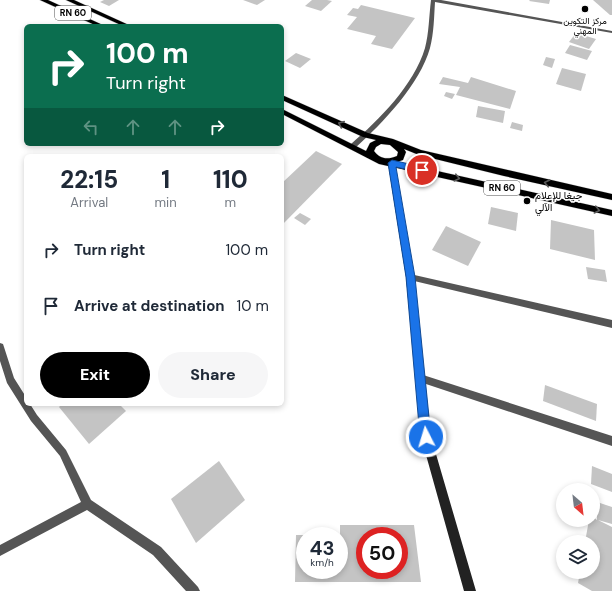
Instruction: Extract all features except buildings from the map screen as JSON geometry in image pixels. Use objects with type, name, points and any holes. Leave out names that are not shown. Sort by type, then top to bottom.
[{"type":"main road","name":"RN 60","points":[[43,0],[97,24]]},
{"type":"main road","name":"RN 60","points":[[69,0],[123,24]]},
{"type":"main road","name":"RN 60","points":[[284,98],[366,135],[390,141],[419,152],[612,197]]},
{"type":"main road","name":"RN 60","points":[[284,112],[382,162],[612,213]]},
{"type":"main road","points":[[380,141],[390,141],[398,145],[402,152],[400,158],[392,162],[382,162],[374,157],[370,151],[373,145],[380,141]]},
{"type":"main road","points":[[392,163],[410,277],[426,437],[470,591]]},
{"type":"street","points":[[353,146],[366,135],[409,84],[421,64],[432,28],[433,0],[612,32]]},
{"type":"street","points":[[410,277],[612,324]]},
{"type":"street","points":[[0,346],[10,380],[24,402]]},
{"type":"street","points":[[420,378],[612,441]]},
{"type":"street","points":[[26,406],[34,418],[63,453],[87,504],[157,551],[194,591]]},
{"type":"street","points":[[0,551],[87,504]]},
{"type":"place","name":"مركز التكوين المهني","points":[[585,9]]},
{"type":"place","name":"جيغا للإعلام الآلي","points":[[527,201]]},
{"type":"route","points":[[422,170],[392,163],[410,277],[426,437]]}]
